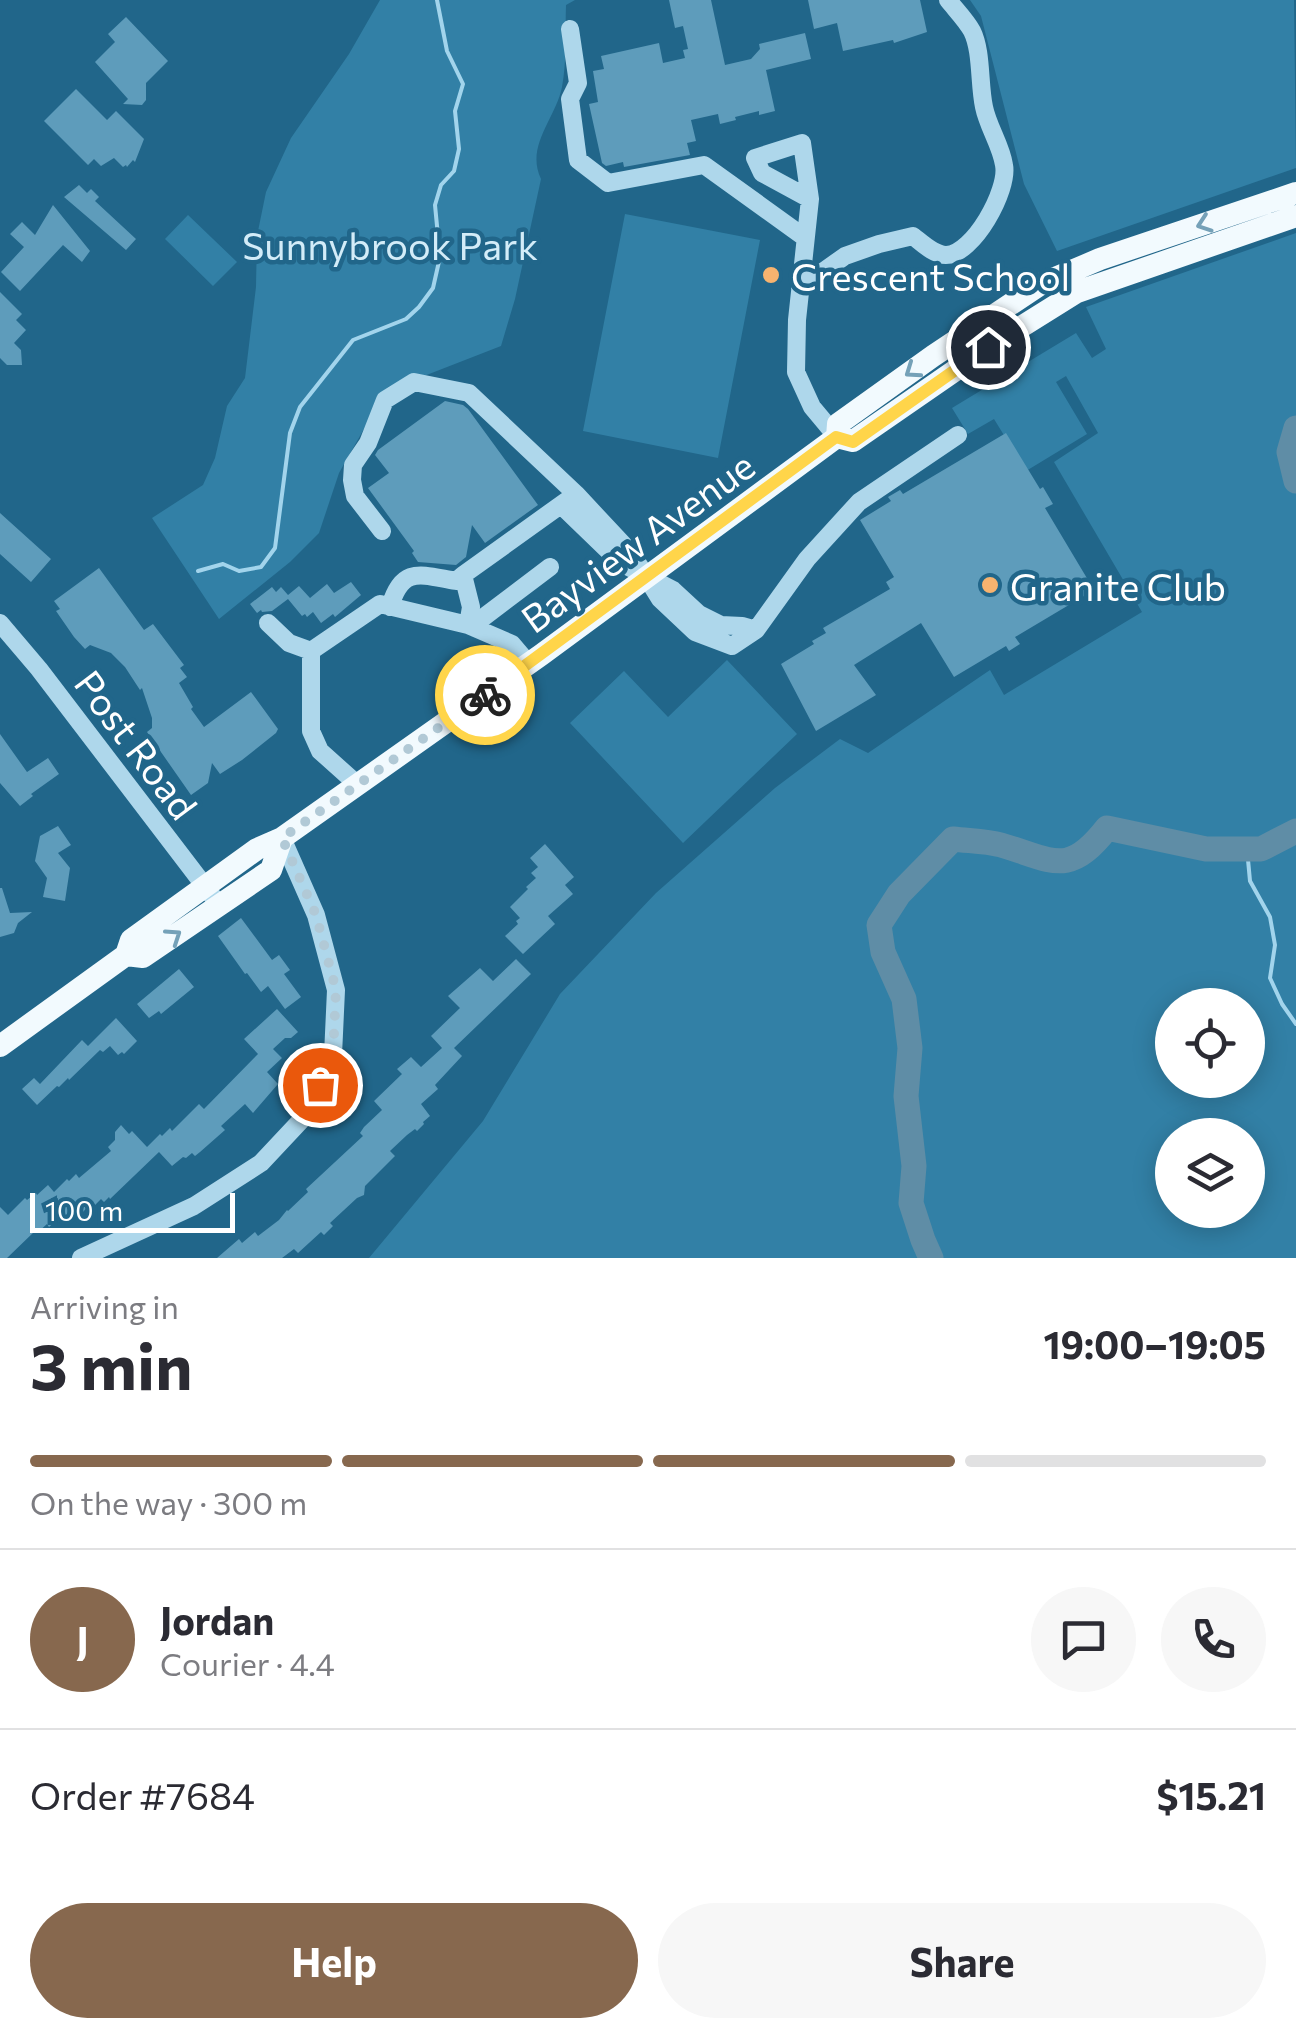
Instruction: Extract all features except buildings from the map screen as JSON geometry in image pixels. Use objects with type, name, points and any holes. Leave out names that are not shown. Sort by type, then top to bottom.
[{"type":"main road","name":"Bayview Avenue","points":[[0,1046],[126,955],[131,940],[212,896],[257,849],[282,838],[529,664],[836,437],[838,424],[1041,284],[1100,259],[1296,193]]},
{"type":"main road","name":"Bayview Avenue","points":[[836,437],[853,442],[1077,292],[1296,216]]},
{"type":"street","points":[[800,288],[845,256],[912,236],[949,256],[980,230],[1001,196],[1004,164],[984,109],[972,32],[948,0]]},
{"type":"street","points":[[570,28],[578,83],[570,100],[578,160],[608,183],[704,164],[804,237]]},
{"type":"street","points":[[810,199],[796,320],[796,372],[812,407],[836,437]]},
{"type":"street","points":[[382,531],[355,496],[352,480],[354,464],[368,443],[385,400],[414,382],[469,393],[568,499],[632,554],[660,600],[695,632],[732,646],[756,630],[808,559],[859,502],[958,435]]},
{"type":"street","points":[[390,607],[396,587],[410,578],[418,574],[456,582],[568,499]]},
{"type":"street","points":[[470,625],[550,566]]},
{"type":"street","points":[[463,575],[472,607],[470,625]]},
{"type":"street","points":[[311,651],[380,604],[470,625],[512,644],[529,664]]},
{"type":"street","name":"Post Road","points":[[0,623],[212,896]]},
{"type":"street","points":[[268,624],[288,643],[311,651]]},
{"type":"street","points":[[311,651],[311,731],[320,751],[358,785]]},
{"type":"street","points":[[81,1258],[194,1206],[261,1162],[306,1114],[333,1055],[336,990],[316,915],[282,838]]},
{"type":"green space","name":"Sunnybrook Park","points":[[380,0],[575,0],[566,5],[562,87],[539,144],[537,167],[541,179],[515,299],[501,346],[406,383],[365,427],[339,473],[319,533],[290,562],[219,619],[152,518],[203,485],[215,458],[227,406],[245,378],[256,287],[257,236],[266,192],[291,138],[349,54]]},
{"type":"green space","points":[[970,0],[1294,0],[1296,168],[1057,251],[1024,184],[981,16]]},
{"type":"green space","points":[[625,214],[760,240],[718,458],[583,431]]},
{"type":"green space","points":[[188,215],[237,262],[213,286],[165,239]]},
{"type":"green space","points":[[1296,233],[1296,1258],[369,1258],[483,1121],[560,994],[656,893],[775,788],[840,739],[868,753],[990,670],[1004,695],[1142,612],[1054,462],[1098,433],[1066,376],[1056,382],[1087,434],[1026,471],[994,419],[968,434],[952,408],[1076,333],[1092,358],[1106,349],[1086,307]]},
{"type":"green space","points":[[727,660],[797,734],[683,843],[570,723],[624,671],[668,717]]},
{"type":"waterway","points":[[198,571],[223,564],[239,571],[261,567],[275,548],[290,433],[300,407],[353,340],[406,319],[433,288],[440,257],[435,205],[441,185],[454,171],[459,149],[455,111],[463,84],[447,51],[437,0]]},
{"type":"waterway","points":[[1296,428],[1289,452],[1296,481]]},
{"type":"waterway","points":[[931,1258],[911,1203],[914,1166],[906,1096],[910,1048],[904,999],[883,952],[879,925],[899,894],[953,839],[995,844],[1059,861],[1081,854],[1107,828],[1206,849],[1261,849],[1296,831]]},
{"type":"waterway","points":[[1247,849],[1250,881],[1270,917],[1275,945],[1270,978],[1296,1024]]},
{"type":"way so far","points":[[320,1085],[333,1055],[336,990],[316,915],[282,838],[485,695]]},
{"type":"place","name":"Crescent School","points":[[771,275]]},
{"type":"place","name":"Granite Club","points":[[990,585]]},
{"type":"route","points":[[485,695],[836,437],[853,442],[988,347]]}]
